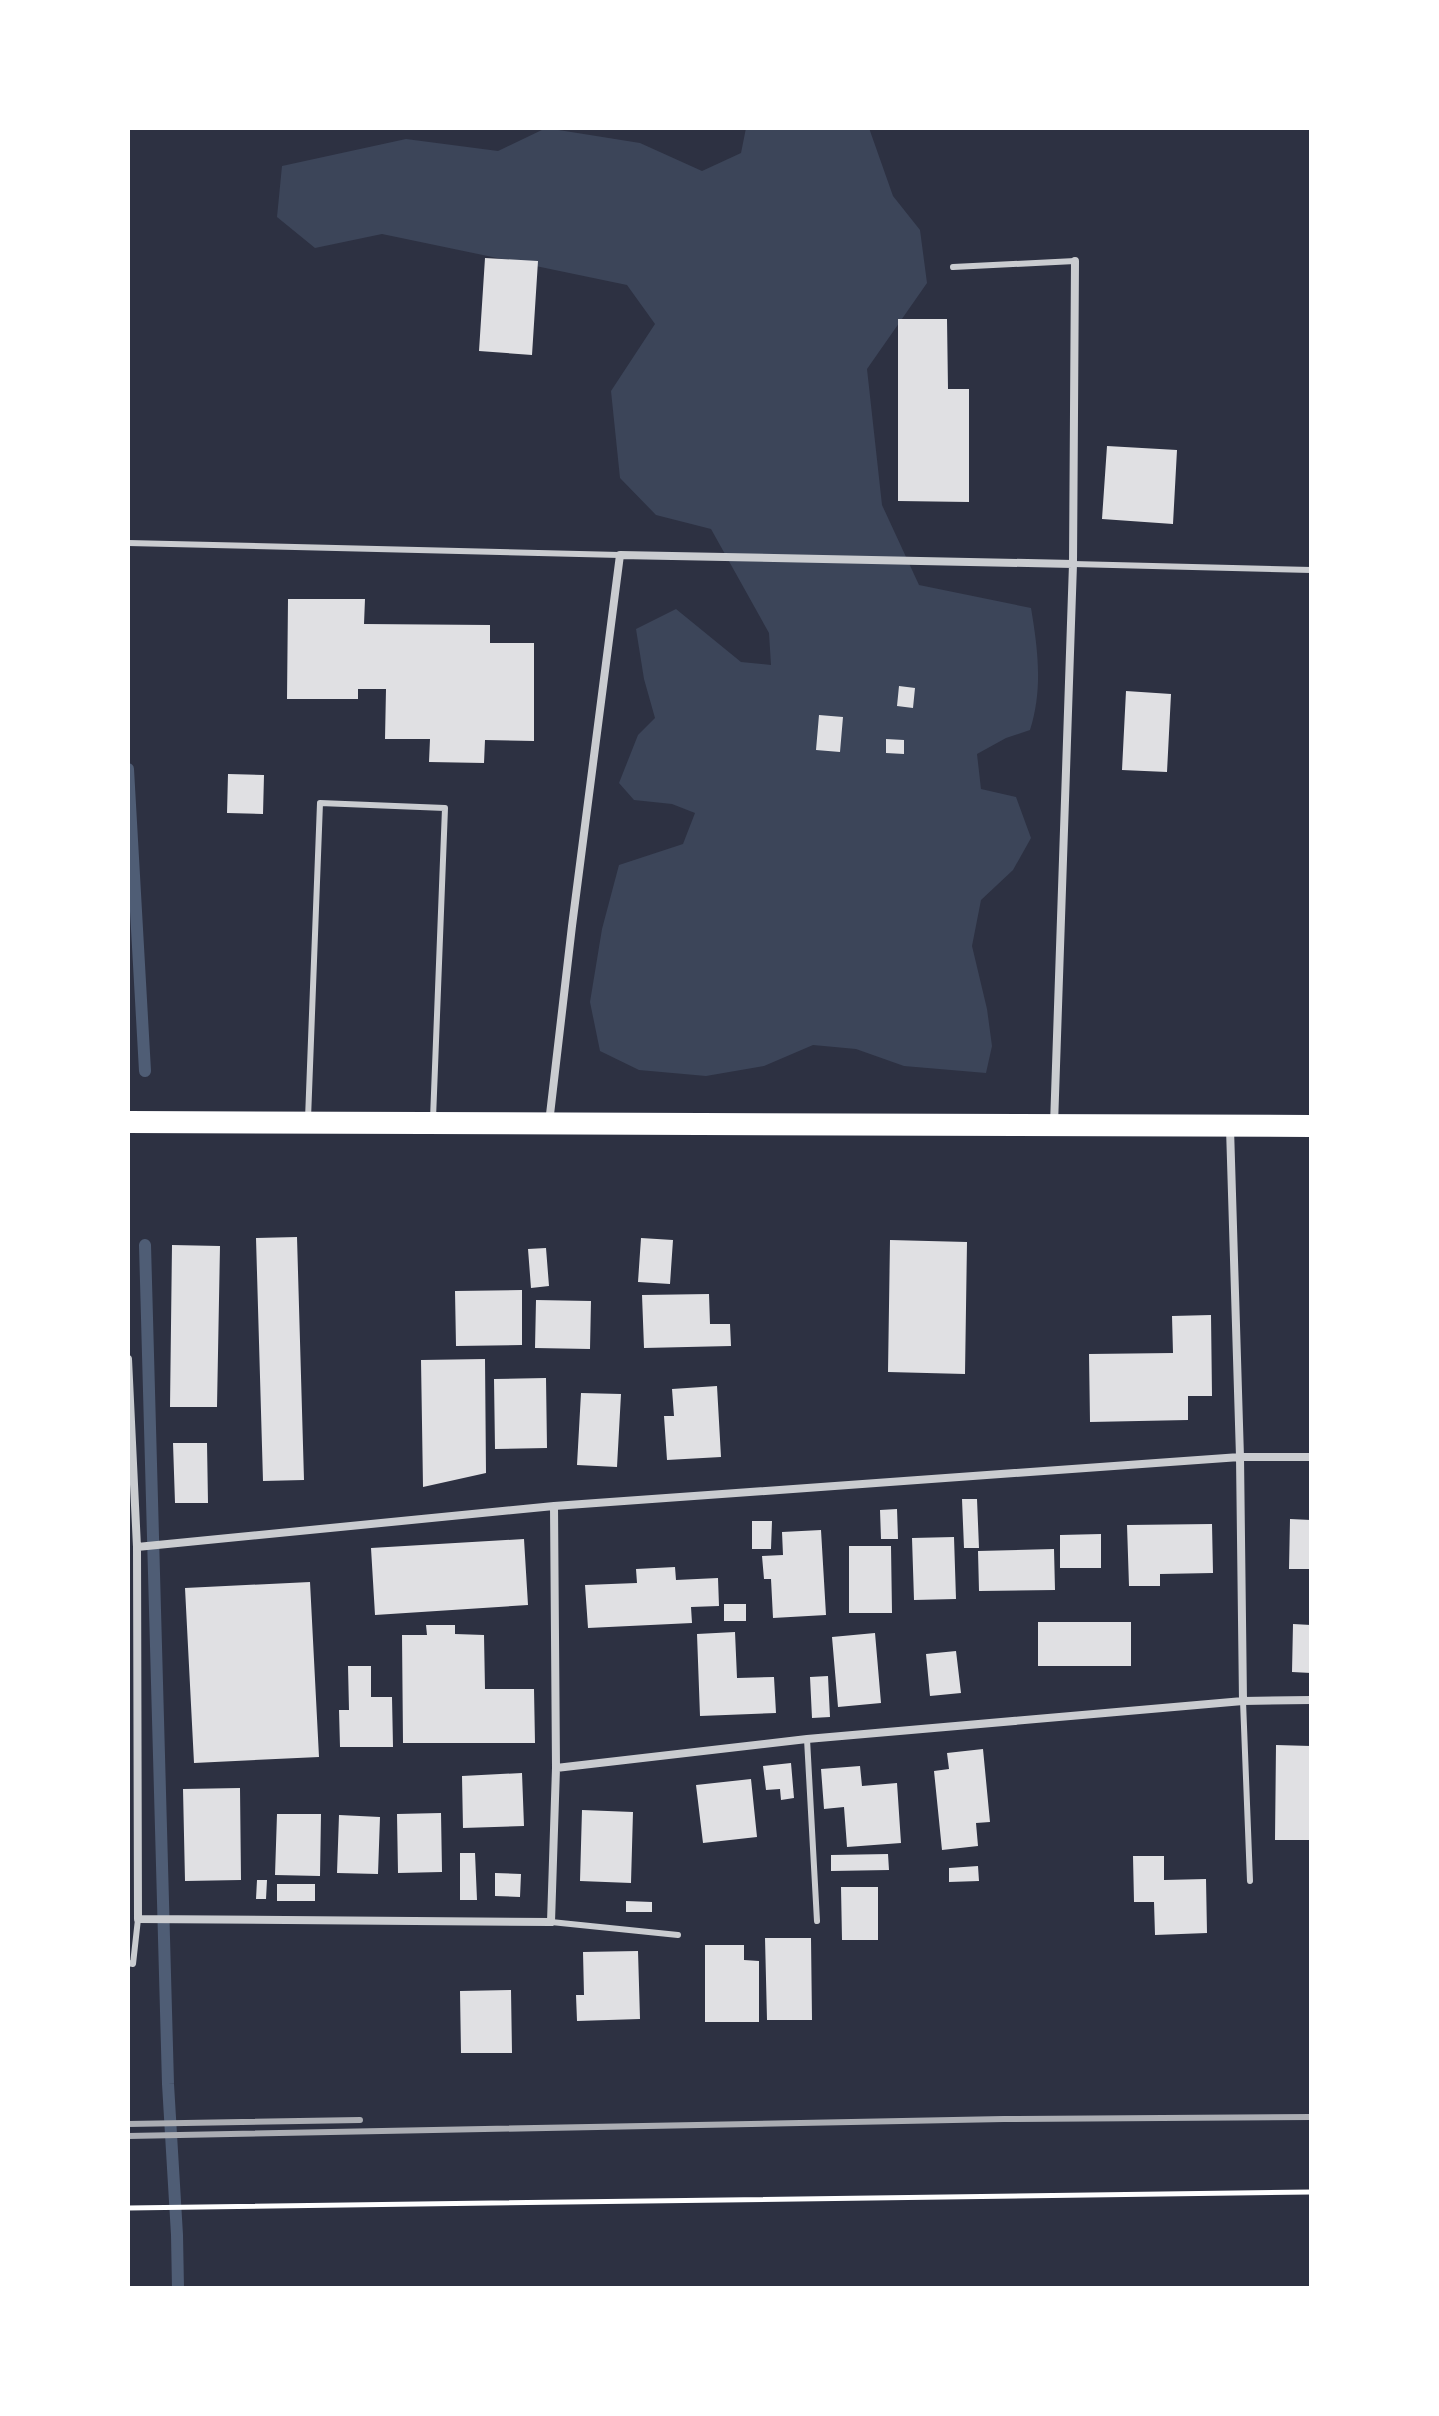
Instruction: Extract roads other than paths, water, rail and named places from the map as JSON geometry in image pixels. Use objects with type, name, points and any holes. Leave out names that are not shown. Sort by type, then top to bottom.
[{"type":"highway","points":[[128,1122],[1311,1126]]},
{"type":"street","points":[[1054,1126],[1073,564],[1075,261]]},
{"type":"street","points":[[549,1124],[620,555],[1073,564]]},
{"type":"street","points":[[1230,1127],[1240,1457],[1243,1701]]},
{"type":"street","points":[[128,1359],[137,1547],[138,1919],[551,1922],[556,1768],[554,1506]]},
{"type":"street","points":[[137,1547],[554,1506],[1240,1457],[1311,1457]]},
{"type":"street","points":[[556,1768],[807,1739],[1243,1701],[1311,1700]]},
{"type":"lane","points":[[953,267],[1075,261]]},
{"type":"lane","points":[[128,543],[620,555]]},
{"type":"lane","points":[[1073,564],[1311,570]]},
{"type":"lane","points":[[308,1123],[320,803],[445,808],[433,1123]]},
{"type":"lane","points":[[1243,1701],[1250,1881]]},
{"type":"lane","points":[[807,1739],[817,1921]]},
{"type":"lane","points":[[128,1963],[133,1964],[138,1919]]},
{"type":"lane","points":[[551,1922],[678,1935]]},
{"type":"waterway","points":[[128,769],[145,1071]]},
{"type":"waterway","points":[[145,1245],[168,2084],[178,2288]]},
{"type":"railway","points":[[128,2136],[1004,2119],[1311,2117]]},
{"type":"railway","points":[[128,2124],[360,2120]]}]
